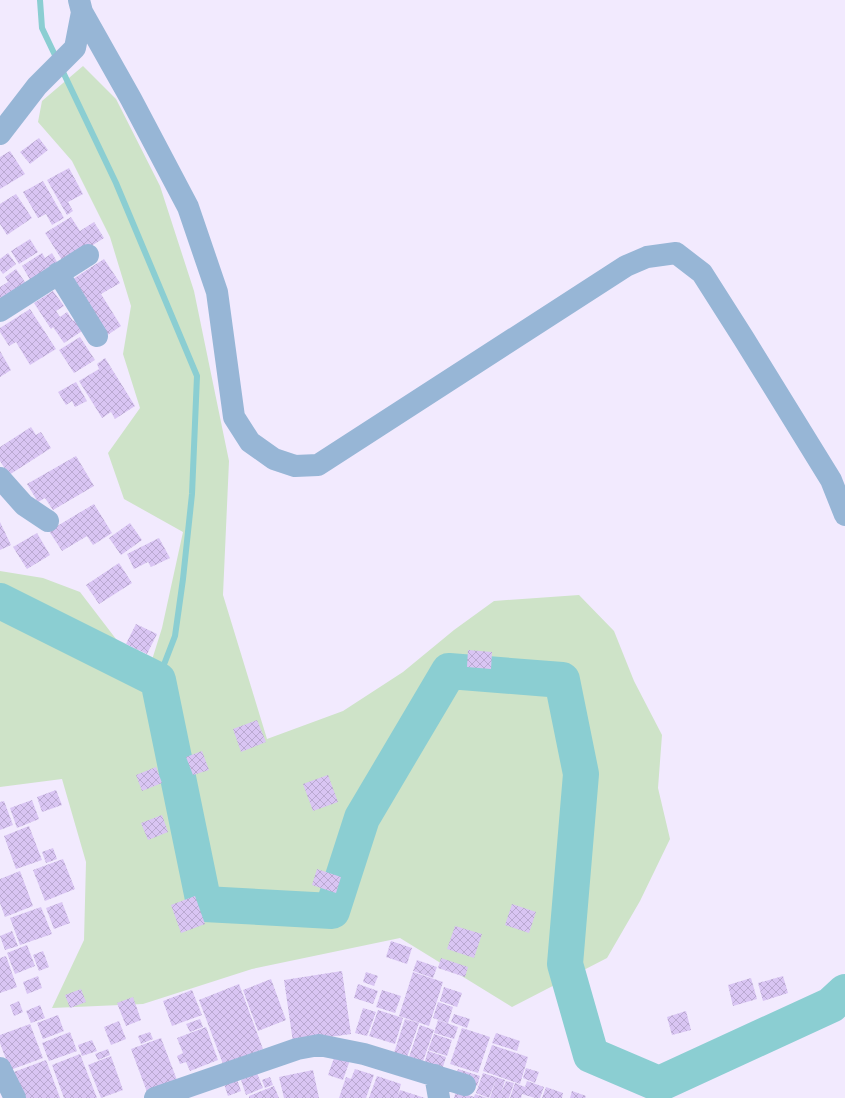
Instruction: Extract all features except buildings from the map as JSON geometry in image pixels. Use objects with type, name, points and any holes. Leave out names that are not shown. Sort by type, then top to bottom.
[{"type":"street","points":[[0,134],[37,86],[75,48],[80,6]]},
{"type":"street","points":[[80,6],[188,207],[217,292],[234,416],[250,442],[274,459],[295,466],[318,465],[626,266],[647,257],[676,253],[702,274],[744,339],[830,480],[845,515]]},
{"type":"street","points":[[0,311],[88,254]]},
{"type":"street","points":[[58,273],[97,336]]},
{"type":"street","points":[[0,478],[24,505],[48,521]]},
{"type":"street","points":[[155,1098],[289,1051],[320,1046],[364,1054],[465,1085]]},
{"type":"street","points":[[0,1068],[15,1098]]},
{"type":"street","points":[[435,1076],[439,1098]]},
{"type":"green space","points":[[83,66],[116,99],[160,186],[194,291],[229,461],[223,595],[267,739],[343,711],[403,672],[454,630],[494,601],[579,595],[614,631],[634,681],[662,735],[658,788],[670,839],[640,901],[607,958],[512,1007],[400,938],[252,969],[143,1004],[52,1008],[84,940],[86,862],[62,779],[0,787],[0,571],[43,578],[80,592],[129,656],[151,663],[162,628],[183,532],[124,499],[108,453],[140,408],[123,354],[131,306],[110,237],[72,161],[38,122],[42,101]]},
{"type":"waterway","points":[[40,0],[42,28],[116,183],[197,376],[192,494],[183,579],[175,636],[158,680]]},
{"type":"waterway","points":[[0,601],[158,680],[204,904],[332,911],[362,818],[449,671],[562,680],[581,774],[565,964],[591,1055],[659,1084],[831,1005],[845,992]]}]
